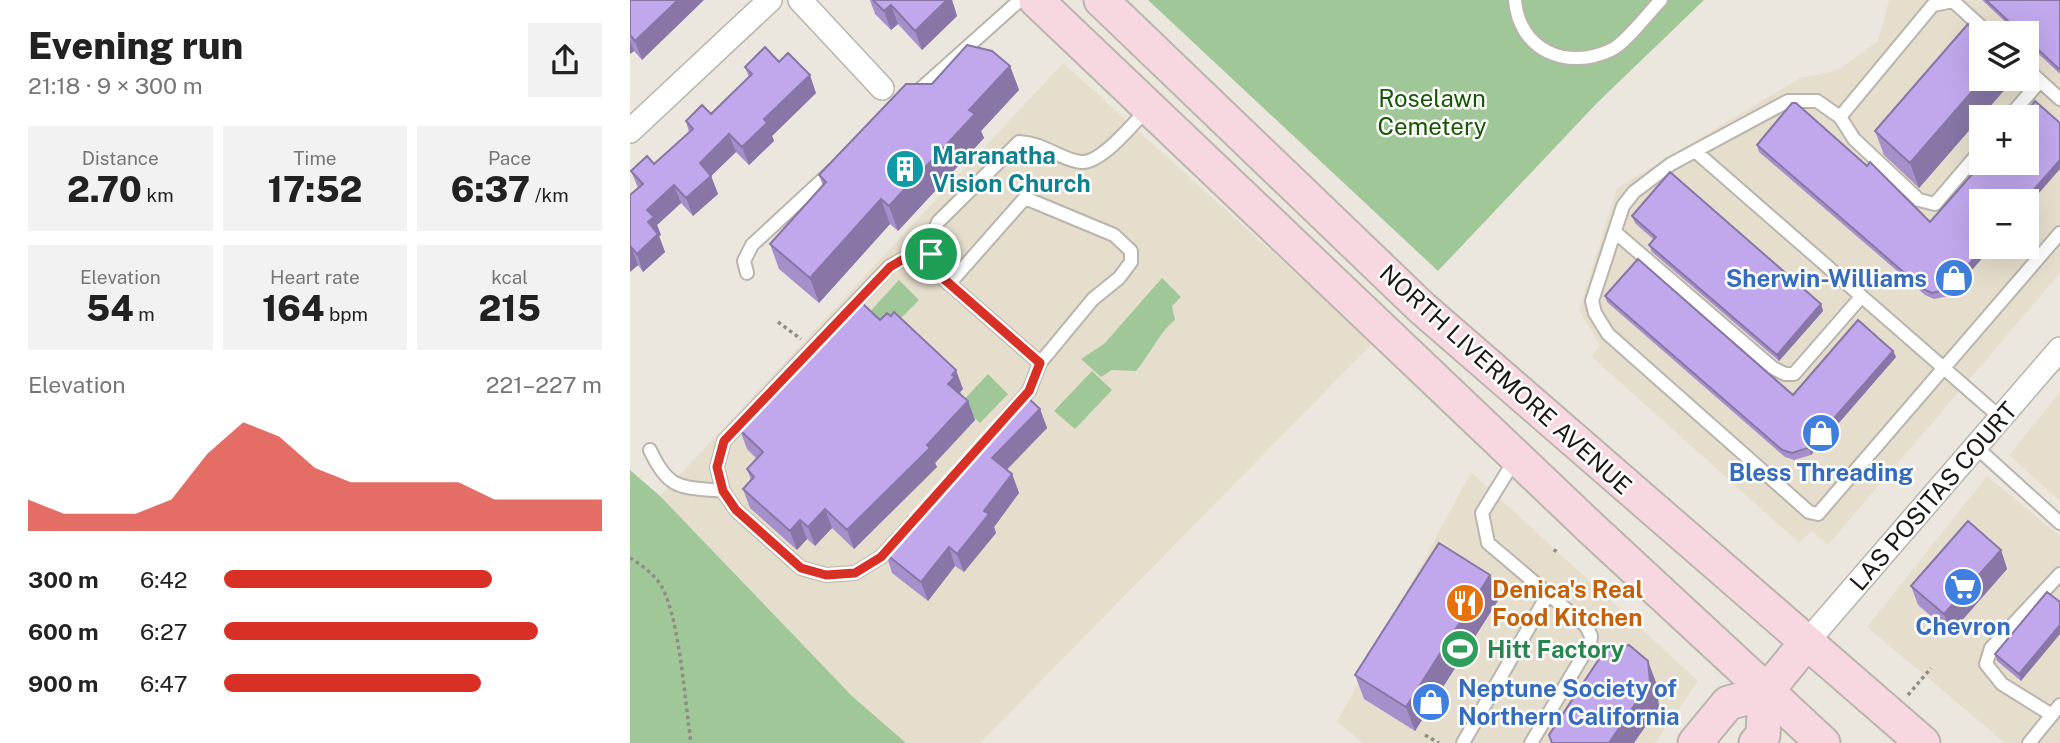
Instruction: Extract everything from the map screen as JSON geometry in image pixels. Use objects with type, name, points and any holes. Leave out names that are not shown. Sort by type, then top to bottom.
[{"type":"main road","name":"NORTH LIVERMORE AVENUE","points":[[1036,0],[1516,458],[1765,693],[1823,743]]},
{"type":"main road","name":"NORTH LIVERMORE AVENUE","points":[[1101,0],[1422,307],[1923,743]]},
{"type":"main road","points":[[1695,743],[1728,703],[1765,693],[1806,643]]},
{"type":"main road","points":[[1756,743],[1763,735],[1765,693]]},
{"type":"street","points":[[630,131],[770,0]]},
{"type":"street","points":[[800,0],[882,88]]},
{"type":"street","name":"LAS POSITAS COURT","points":[[1806,643],[2060,349]]},
{"type":"lane","points":[[904,104],[1020,0]]},
{"type":"lane","points":[[1515,0],[1516,16],[1528,38],[1551,56],[1581,57],[1612,50],[1661,0]]},
{"type":"lane","points":[[1840,117],[1932,2],[1953,1],[1975,21]]},
{"type":"lane","points":[[2019,105],[2040,80],[2060,99]]},
{"type":"lane","points":[[1969,164],[1934,204],[1919,200],[1854,139],[1840,117],[1817,101],[1788,101],[1671,164],[1634,192],[1623,206],[1592,301],[1595,313],[1608,334],[1809,512],[1818,514],[2060,233]]},
{"type":"lane","points":[[1040,363],[994,326],[934,267],[931,239],[938,222],[1019,142],[1033,143],[1082,163],[1098,158],[1149,108]]},
{"type":"lane","points":[[1695,151],[2001,418]]},
{"type":"lane","points":[[747,273],[744,261],[752,245],[843,160]]},
{"type":"lane","points":[[949,284],[1024,198],[1114,235],[1131,251],[1131,262],[1119,278],[1093,299],[1040,363],[1029,391],[993,432]]},
{"type":"lane","points":[[1615,232],[1773,368],[1785,374],[1794,374],[1861,297]]},
{"type":"lane","points":[[920,514],[881,557],[855,573],[826,575],[801,568],[736,510],[723,491],[717,467],[724,441],[890,267],[905,258],[931,254]]},
{"type":"lane","points":[[1976,447],[2060,523]]},
{"type":"lane","points":[[650,450],[668,481],[682,488],[723,491]]},
{"type":"lane","points":[[1516,458],[1482,513],[1488,543],[1586,626],[1591,636],[1590,644],[1531,743]]},
{"type":"lane","points":[[2029,743],[2056,710],[2002,684],[1986,664],[1991,648],[2060,574]]},
{"type":"lane","points":[[1463,743],[1548,594]]},
{"type":"path","points":[[778,322],[804,340]]},
{"type":"path","points":[[1554,552],[1558,547]]},
{"type":"path","points":[[630,558],[643,565],[662,586],[672,614],[691,743]]},
{"type":"path","points":[[1907,697],[1931,668]]},
{"type":"path","points":[[1425,735],[1439,743]]},
{"type":"shaded area","points":[[1889,0],[2060,0],[2060,273],[1828,545],[1812,531],[1799,543],[1591,356],[1600,346],[1579,310],[1617,188],[1800,78],[1838,70],[1878,41]]},
{"type":"shaded area","points":[[1063,63],[1373,343],[980,743],[897,743],[660,496]]},
{"type":"shaded area","points":[[2060,392],[2060,501],[2009,455]]},
{"type":"shaded area","points":[[1471,472],[1698,681],[1655,743],[1363,743],[1337,722]]},
{"type":"shaded area","points":[[1987,476],[2060,536],[2060,743],[2005,743],[1867,627]]},
{"type":"green space","name":"Roselawn Cemetery","points":[[1148,0],[1704,0],[1597,103],[1438,271]]},
{"type":"green space","points":[[1162,278],[1181,297],[1172,306],[1175,320],[1136,371],[1112,370],[1101,377],[1081,359],[1104,344]]},
{"type":"green space","points":[[899,280],[919,300],[885,334],[866,316]]},
{"type":"green space","points":[[1092,371],[1112,390],[1075,429],[1054,411]]},
{"type":"green space","points":[[988,374],[1008,394],[980,423],[960,404]]},
{"type":"green space","points":[[630,470],[660,496],[852,696],[906,743],[630,743]]},
{"type":"building","points":[[630,0],[678,0],[635,41],[630,35]]},
{"type":"building","points":[[873,0],[947,0],[915,31],[891,5],[884,11]]},
{"type":"building","points":[[1986,0],[2060,0],[2060,70],[2039,50],[2039,21],[2008,21]]},
{"type":"building","points":[[1968,24],[1969,91],[1973,91],[1910,163],[1875,131]]},
{"type":"building","points":[[967,45],[992,51],[1010,66],[969,110],[975,114],[889,206],[881,199],[810,278],[770,244],[826,182],[819,175],[906,84],[932,84]]},
{"type":"building","points":[[765,47],[779,62],[788,53],[810,75],[764,119],[767,123],[742,147],[729,134],[700,163],[711,176],[686,198],[674,185],[647,210],[654,217],[648,222],[658,234],[637,254],[630,248],[630,195],[643,184],[631,171],[647,156],[654,164],[693,129],[686,121],[702,105],[711,114],[752,74],[745,67]]},
{"type":"building","points":[[2035,101],[2060,123],[2060,160],[2035,189],[1969,189],[1969,259],[1973,259],[1947,289],[1932,293],[1923,289],[1757,145],[1792,103],[1796,103],[1867,166],[1870,162],[1930,222],[1971,175],[2039,175],[2039,105],[2032,105]]},
{"type":"building","points":[[1670,172],[1821,304],[1777,355],[1649,245],[1656,237],[1632,216]]},
{"type":"building","points":[[1638,259],[1793,395],[1858,320],[1893,351],[1808,448],[1792,453],[1782,450],[1605,296]]},
{"type":"building","points":[[862,303],[880,320],[887,313],[891,316],[894,312],[956,370],[952,375],[955,377],[948,384],[968,401],[927,445],[930,448],[847,530],[825,509],[808,527],[800,520],[790,531],[743,489],[754,477],[747,469],[763,452],[740,430],[778,392],[774,388]]},
{"type":"building","points":[[1026,396],[1040,409],[992,458],[1012,474],[984,511],[989,514],[957,554],[949,547],[921,582],[886,554],[976,446]]},
{"type":"building","points":[[1968,521],[2001,550],[1944,614],[1911,586]]},
{"type":"building","points":[[1439,543],[1490,575],[1406,707],[1355,675]]},
{"type":"building","name":"Chevron","points":[[2047,592],[2060,602],[2060,625],[2019,674],[1995,654]]},
{"type":"building","points":[[1629,645],[1648,661],[1650,682],[1609,743],[1552,743],[1549,735],[1605,650]]},
{"type":"place","name":"Maranatha Vision Church","points":[[905,169]]},
{"type":"place","name":"Sherwin-Williams","points":[[1954,278]]},
{"type":"place","name":"Bless Threading","points":[[1821,433]]},
{"type":"place","name":"Chevron","points":[[1963,587]]},
{"type":"place","name":"Denica's Real Food Kitchen","points":[[1465,603]]},
{"type":"place","name":"Hitt Factory","points":[[1460,649]]},
{"type":"place","name":"Neptune Society of Northern California","points":[[1431,702]]},
{"type":"route","points":[[931,254],[934,267],[944,279],[994,326],[1040,363],[1029,391],[881,557],[855,573],[826,575],[801,568],[736,510],[723,491],[717,467],[724,441],[890,267],[905,258],[931,254]]}]
